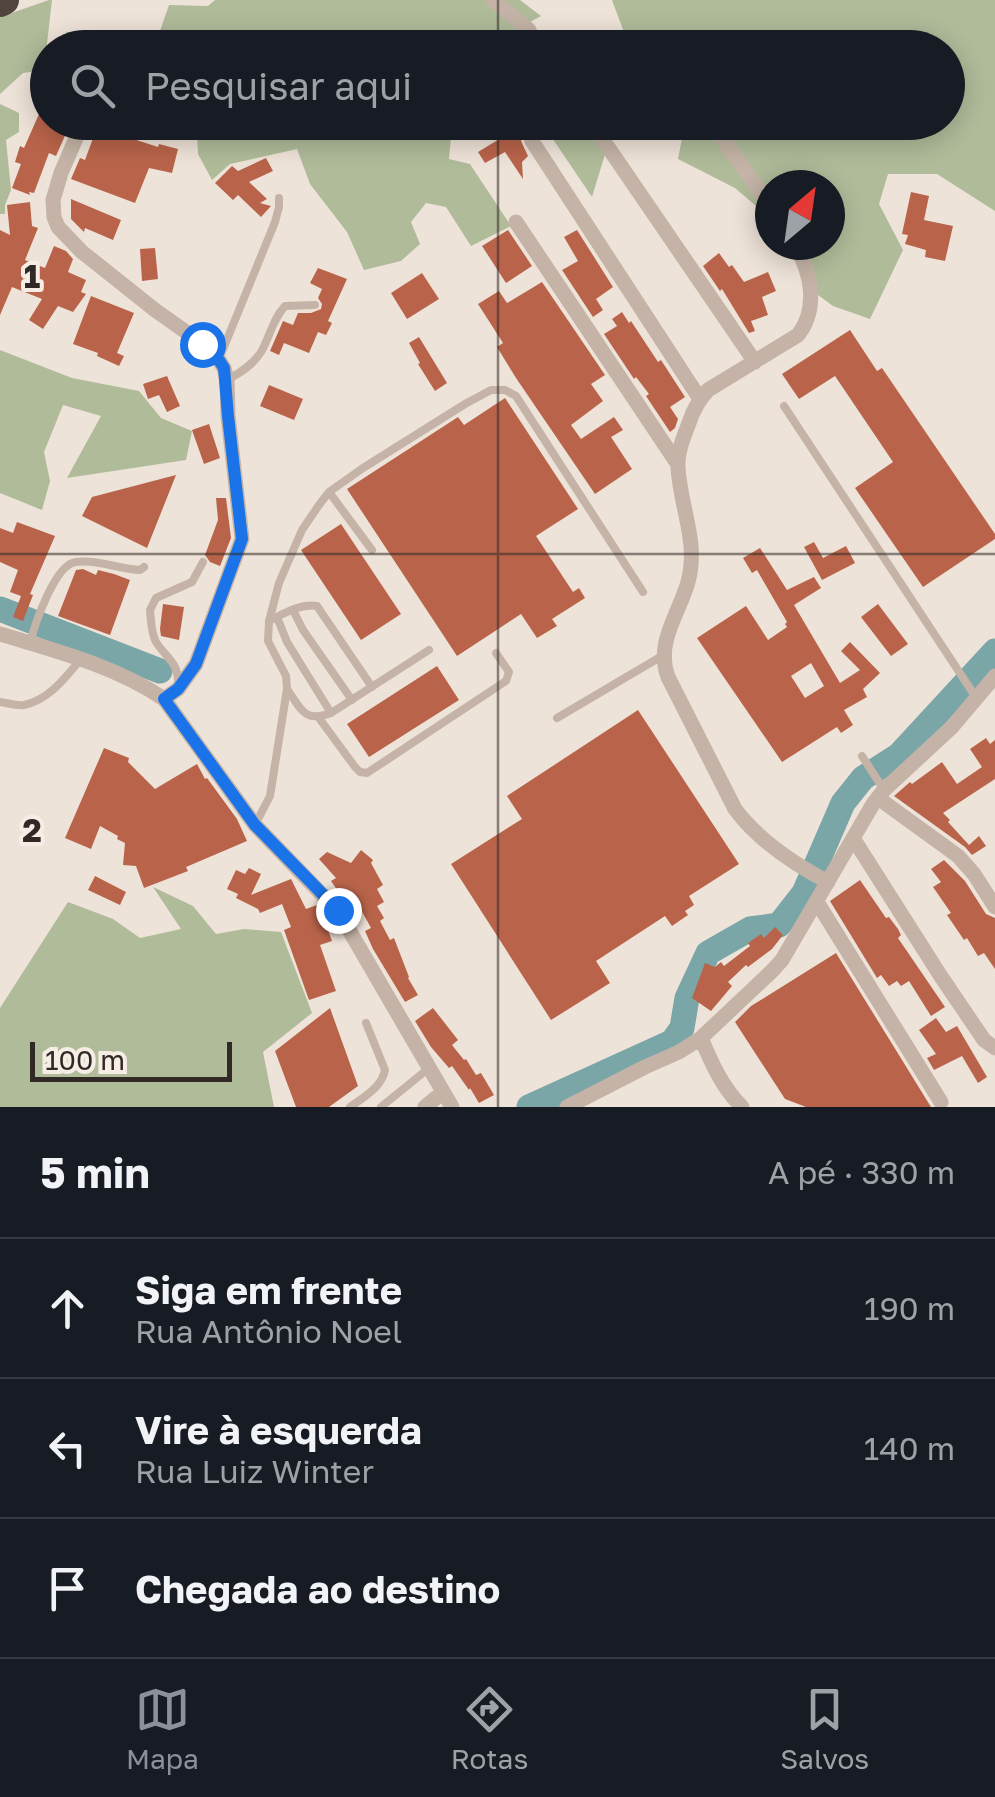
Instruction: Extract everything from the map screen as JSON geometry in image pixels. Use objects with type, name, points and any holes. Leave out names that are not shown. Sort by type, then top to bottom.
[{"type":"street","points":[[492,0],[528,30]]},
{"type":"street","points":[[75,140],[60,173],[54,200],[58,228],[154,310],[213,351],[227,380],[242,539],[202,649],[189,677],[171,694]]},
{"type":"street","points":[[602,140],[755,362]]},
{"type":"street","points":[[723,140],[755,184]]},
{"type":"street","points":[[532,141],[700,399]]},
{"type":"street","points":[[516,222],[678,463]]},
{"type":"street","points":[[803,260],[812,298],[807,323],[798,334],[708,390],[685,432],[678,463],[692,563],[662,656],[668,677],[744,822],[823,880]]},
{"type":"street","points":[[0,634],[171,694],[255,825],[338,910],[452,1107]]},
{"type":"street","points":[[567,1107],[701,1038],[782,960],[816,902],[823,880],[881,794],[952,727],[995,676]]},
{"type":"street","points":[[881,794],[958,856],[995,907]]},
{"type":"street","points":[[852,838],[984,1040],[995,1048]]},
{"type":"street","points":[[816,902],[941,1102]]},
{"type":"street","points":[[701,1038],[715,1072],[742,1107]]},
{"type":"street","points":[[424,1107],[443,1092]]},
{"type":"lane","points":[[219,359],[275,222],[279,198]]},
{"type":"lane","points":[[227,380],[252,364],[262,351],[276,315],[285,306],[315,306]]},
{"type":"lane","points":[[255,825],[272,788],[287,689],[286,676],[268,641],[280,583],[302,530],[329,492],[465,404],[491,390],[505,390],[516,396],[643,592]]},
{"type":"lane","points":[[784,406],[976,699]]},
{"type":"lane","points":[[329,492],[372,550]]},
{"type":"lane","points":[[30,642],[36,621],[68,563],[80,561],[140,570],[144,567]]},
{"type":"lane","points":[[171,694],[179,677],[170,657],[156,642],[150,610],[156,598],[192,582],[203,562]]},
{"type":"lane","points":[[273,619],[310,604],[320,608],[372,687]]},
{"type":"lane","points":[[293,610],[352,700]]},
{"type":"lane","points":[[273,619],[331,714]]},
{"type":"lane","points":[[287,689],[306,714],[319,718],[429,650]]},
{"type":"lane","points":[[319,718],[355,767],[367,773],[506,681],[509,672],[496,653]]},
{"type":"lane","points":[[557,718],[662,656]]},
{"type":"lane","points":[[0,702],[22,706],[50,692],[80,660]]},
{"type":"lane","points":[[862,756],[881,794]]},
{"type":"lane","points":[[350,1107],[384,1077],[385,1070],[366,1023]]},
{"type":"lane","points":[[382,1107],[428,1068]]},
{"type":"green space","points":[[52,0],[49,30],[30,30],[30,72],[23,73],[0,94],[0,17]]},
{"type":"green space","points":[[215,0],[520,0],[541,16],[519,30],[160,30],[169,5],[208,6]]},
{"type":"green space","points":[[612,0],[995,0],[995,211],[937,174],[888,174],[879,204],[903,250],[870,319],[833,306],[806,286],[799,260],[845,260],[845,170],[755,170],[755,205],[735,188],[678,159],[682,140],[965,140],[965,30],[623,30]]},
{"type":"green space","points":[[0,104],[19,113],[19,132],[6,140],[11,190],[5,214],[0,214]]},
{"type":"green space","points":[[197,140],[451,140],[449,159],[470,164],[511,226],[471,246],[446,207],[426,203],[411,222],[420,244],[401,261],[364,270],[347,232],[310,184],[297,149],[230,164],[212,180],[198,154]]},
{"type":"green space","points":[[553,140],[599,140],[606,151],[592,197]]},
{"type":"green space","points":[[0,350],[72,378],[139,391],[161,418],[192,431],[186,460],[67,478],[101,416],[63,405],[44,452],[50,481],[42,510],[0,493]]},
{"type":"green space","points":[[153,887],[193,906],[216,934],[244,929],[281,932],[312,1013],[263,1052],[274,1107],[0,1107],[0,1008],[68,902],[113,919],[140,938],[181,929]]},
{"type":"building","points":[[30,134],[30,140],[63,140],[56,156],[49,153],[30,195],[12,188],[21,164],[15,162],[20,146],[24,148]]},
{"type":"building","points":[[92,140],[136,140],[178,149],[172,173],[149,168],[135,203],[71,179],[80,158],[85,160]]},
{"type":"building","points":[[498,140],[521,140],[528,156],[522,162],[523,179],[505,152],[485,163],[478,152]]},
{"type":"building","points":[[266,158],[273,171],[249,182],[267,199],[260,203],[271,206],[261,217],[238,195],[233,200],[215,183],[232,166],[238,171]]},
{"type":"building","points":[[911,192],[929,196],[924,220],[953,226],[945,261],[925,257],[926,250],[905,244],[908,235],[902,234]]},
{"type":"building","points":[[71,199],[121,220],[113,240],[85,228],[84,232],[71,219]]},
{"type":"building","points":[[30,202],[32,226],[38,228],[25,260],[45,268],[54,246],[73,259],[68,272],[86,280],[81,292],[86,294],[73,312],[58,306],[43,329],[29,320],[42,299],[12,287],[0,315],[0,230],[10,235],[7,205]]},
{"type":"building","points":[[508,230],[532,266],[506,283],[482,246]]},
{"type":"building","points":[[577,230],[613,287],[596,299],[603,310],[593,317],[562,270],[578,261],[564,237]]},
{"type":"building","points":[[155,248],[158,279],[142,281],[140,249]]},
{"type":"building","points":[[719,253],[744,282],[768,272],[776,291],[762,297],[768,315],[751,321],[755,331],[749,333],[703,266]]},
{"type":"building","points":[[318,268],[347,279],[328,321],[332,323],[326,335],[318,332],[309,353],[284,343],[279,355],[270,351],[283,321],[293,325],[298,313],[321,309],[318,298],[322,289],[310,283]]},
{"type":"building","points":[[422,273],[439,299],[407,319],[391,293]]},
{"type":"building","points":[[542,282],[605,375],[591,384],[603,401],[571,425],[581,439],[614,417],[623,430],[611,437],[632,469],[595,494],[516,378],[497,347],[503,343],[478,304],[499,291],[507,303]]},
{"type":"building","points":[[91,296],[134,313],[117,353],[124,356],[119,366],[73,344]]},
{"type":"building","points":[[622,312],[685,397],[670,407],[678,419],[670,432],[646,396],[649,394],[604,334],[617,326],[612,319]]},
{"type":"building","points":[[850,330],[877,371],[882,368],[995,534],[995,539],[923,587],[855,488],[893,462],[835,376],[799,399],[782,374]]},
{"type":"building","points":[[419,337],[447,383],[435,391],[409,343]]},
{"type":"building","points":[[167,376],[180,406],[167,412],[159,395],[148,399],[143,384]]},
{"type":"building","points":[[269,385],[303,399],[294,420],[260,406]]},
{"type":"building","points":[[505,398],[578,509],[536,536],[573,592],[579,588],[585,598],[552,619],[557,626],[537,638],[521,614],[457,656],[347,489],[458,417],[464,425]]},
{"type":"building","points":[[209,424],[220,458],[204,464],[192,430]]},
{"type":"building","points":[[176,475],[147,548],[82,516],[92,497]]},
{"type":"building","points":[[216,498],[226,498],[231,538],[220,566],[205,555],[218,520]]},
{"type":"building","points":[[17,522],[55,536],[23,621],[13,617],[21,596],[10,592],[18,570],[0,562],[0,528],[13,533]]},
{"type":"building","points":[[341,524],[401,614],[361,640],[301,550]]},
{"type":"building","points":[[814,542],[823,558],[846,546],[855,563],[822,580],[804,547]]},
{"type":"building","points":[[760,548],[787,590],[814,577],[821,588],[794,605],[840,683],[860,670],[841,651],[850,642],[880,673],[863,689],[867,697],[844,710],[853,725],[841,733],[837,727],[782,762],[697,638],[746,606],[768,640],[787,627],[757,570],[752,573],[743,558]],"holes":[[[811,663],[824,686],[805,698],[791,676]]]},
{"type":"building","points":[[76,570],[130,580],[110,635],[58,616]]},
{"type":"building","points":[[163,604],[184,607],[179,640],[161,636]]},
{"type":"building","points":[[878,604],[908,644],[891,656],[861,617]]},
{"type":"building","points":[[437,666],[459,700],[369,757],[347,724]]},
{"type":"building","points":[[638,710],[739,864],[689,896],[694,905],[685,911],[688,915],[672,926],[665,916],[596,961],[610,983],[551,1020],[451,864],[522,819],[507,796]]},
{"type":"building","points":[[986,738],[990,744],[995,740],[995,779],[943,813],[969,845],[979,836],[986,846],[972,855],[894,796],[942,762],[957,784],[982,767],[970,749]]},
{"type":"building","points":[[104,748],[129,758],[128,762],[155,789],[197,764],[237,819],[247,841],[144,888],[136,866],[123,865],[125,843],[118,836],[100,826],[91,849],[65,838]]},
{"type":"building","points":[[361,850],[373,860],[383,885],[377,889],[384,902],[377,906],[384,918],[380,921],[390,940],[394,938],[418,995],[405,1002],[373,949],[365,931],[371,928],[354,897],[346,903],[331,881],[336,878],[319,859],[327,852],[351,863]]},
{"type":"building","points":[[944,860],[965,881],[986,914],[995,918],[995,969],[984,953],[978,956],[967,938],[964,940],[933,887],[941,882],[931,869]]},
{"type":"building","points":[[249,868],[261,874],[251,895],[291,879],[306,909],[317,905],[321,910],[332,941],[320,945],[336,991],[309,1000],[284,930],[291,927],[282,904],[260,913],[227,889],[236,870],[245,874]]},
{"type":"building","points":[[95,876],[126,892],[120,905],[88,890]]},
{"type":"building","points":[[860,880],[898,929],[898,938],[945,1007],[931,1016],[909,981],[889,986],[881,975],[877,978],[830,901]]},
{"type":"building","points":[[775,927],[783,935],[772,949],[728,982],[732,986],[711,1011],[692,998],[705,963],[715,967],[721,962],[724,966],[750,946],[748,943],[761,934],[764,938]]},
{"type":"building","points":[[836,953],[931,1107],[806,1107],[785,1099],[735,1022],[751,1006]]},
{"type":"building","points":[[330,1008],[358,1086],[329,1107],[296,1107],[275,1051]]},
{"type":"building","points":[[433,1008],[458,1040],[452,1045],[476,1075],[481,1073],[494,1095],[479,1103],[452,1066],[449,1068],[431,1047],[415,1021]]},
{"type":"building","points":[[936,1018],[946,1032],[957,1026],[987,1077],[978,1083],[962,1056],[934,1070],[927,1058],[936,1054],[919,1030]]},
{"type":"waterway","points":[[0,609],[160,671]]},
{"type":"waterway","points":[[529,1107],[672,1042],[682,1028],[687,998],[708,953],[750,929],[779,925],[804,893],[843,803],[863,778],[899,755],[995,651]]},
{"type":"route","points":[[202,344],[213,351],[227,380],[242,539],[196,664],[189,677],[164,699],[255,825],[338,910]]}]
